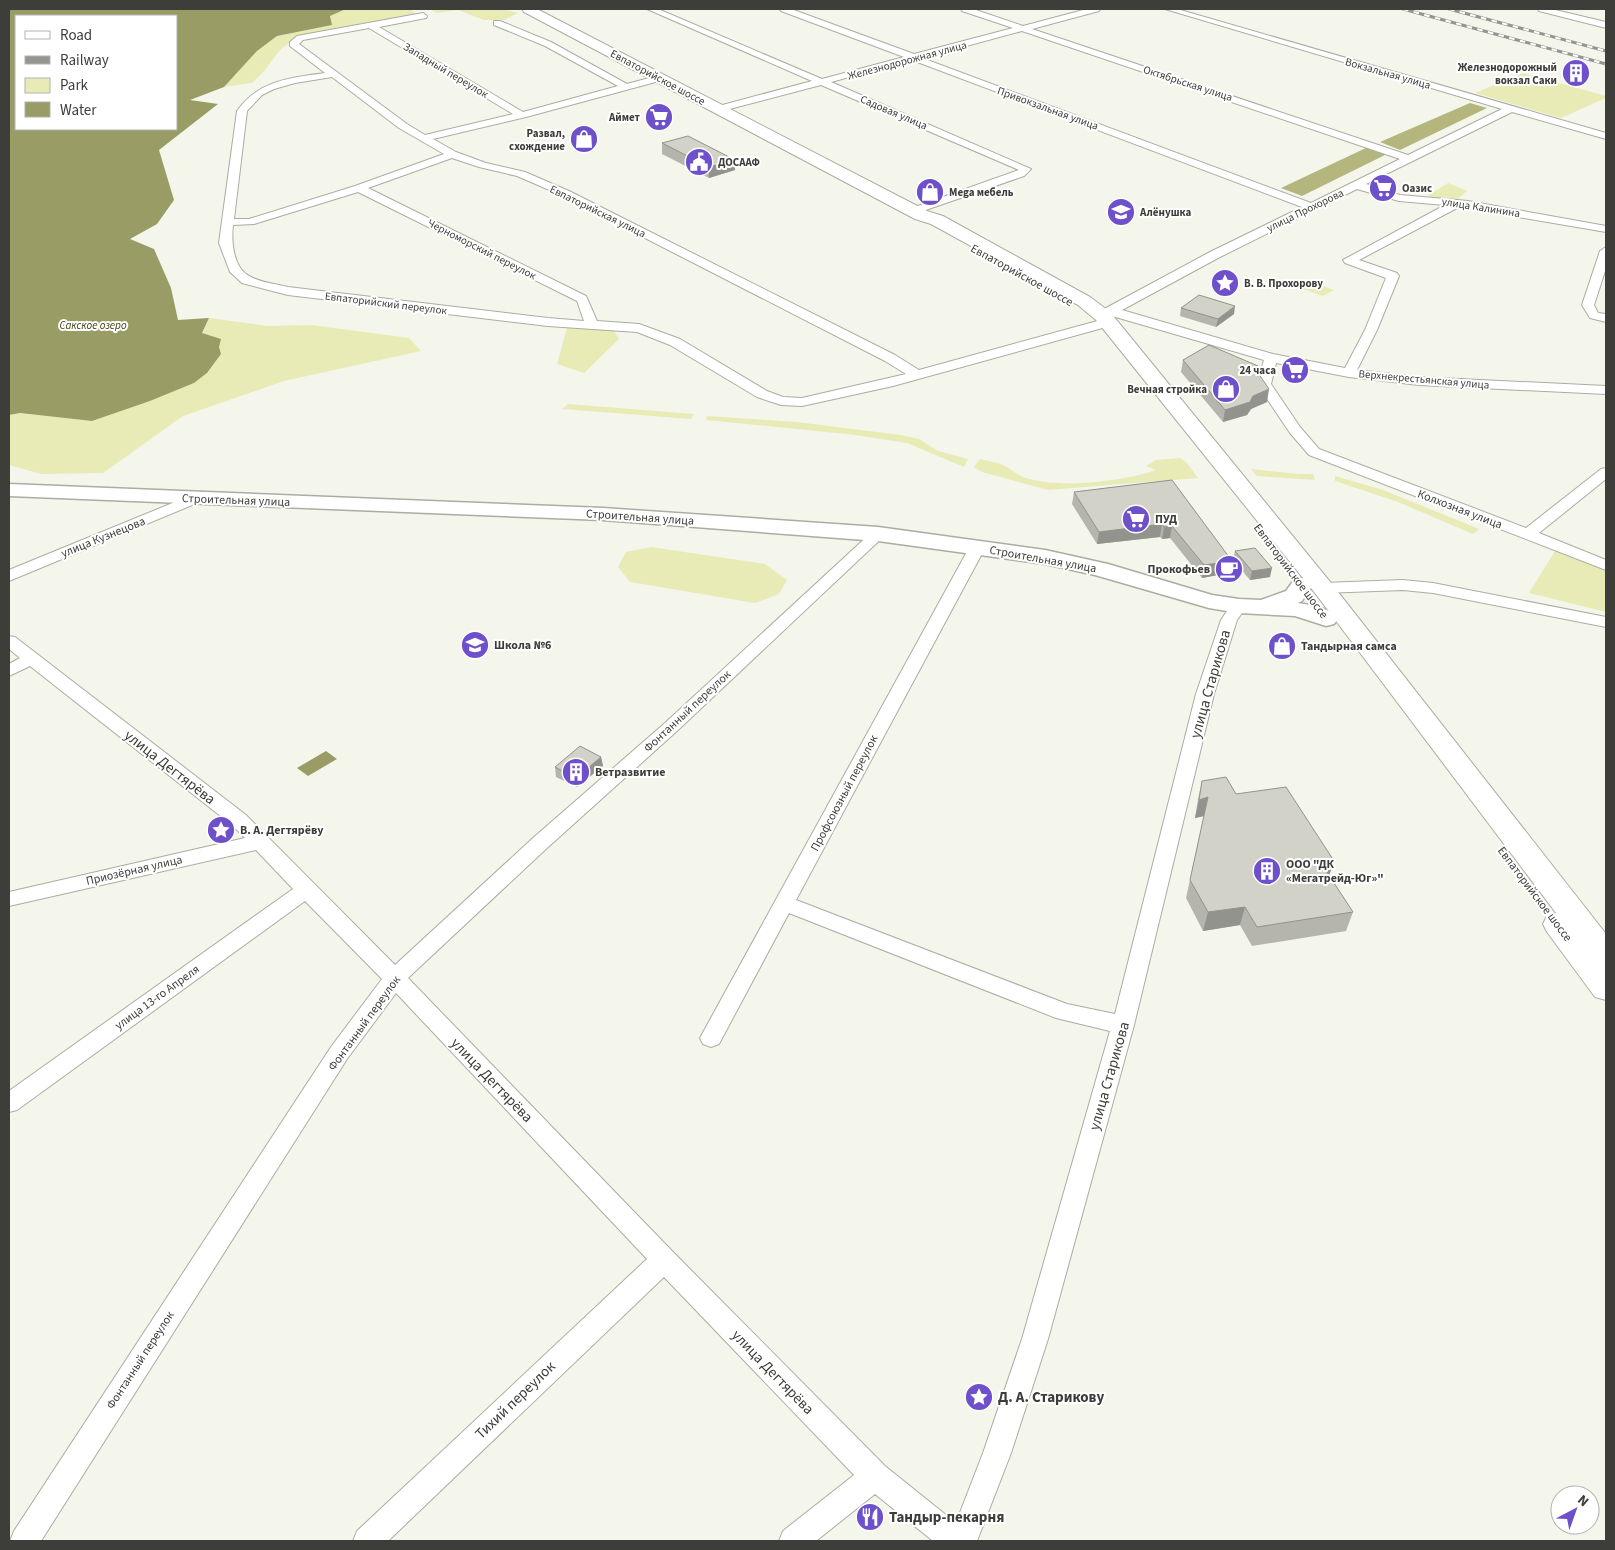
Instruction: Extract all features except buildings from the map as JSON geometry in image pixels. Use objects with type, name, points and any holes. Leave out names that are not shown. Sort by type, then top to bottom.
[{"type":"main road","name":"Евпаторийское шоссе","points":[[528,9],[917,213],[937,220],[1084,301],[1108,321],[1128,357],[1606,956]]},
{"type":"main road","name":"Евпаторийское шоссе","points":[[1312,587],[1326,619],[1356,654],[1606,988]]},
{"type":"street","name":"Садовая улица","points":[[650,9],[1026,170],[1020,174],[917,213]]},
{"type":"street","name":"Привокзальная улица","points":[[784,9],[1312,207]]},
{"type":"street","name":"Октябрьская улица","points":[[964,9],[1410,159]]},
{"type":"street","name":"Железнодорожная улица","points":[[718,109],[1096,9]]},
{"type":"street","name":"Вокзальная улица","points":[[1169,9],[1606,136]]},
{"type":"street","points":[[1542,9],[1606,25]]},
{"type":"street","points":[[370,26],[423,16]]},
{"type":"street","points":[[497,23],[548,44],[626,87]]},
{"type":"street","name":"Евпаторийская улица","points":[[370,26],[300,38],[293,44],[404,126],[452,154],[483,165],[521,174],[565,193],[890,358],[918,375]]},
{"type":"street","name":"Западный переулок","points":[[370,26],[522,115]]},
{"type":"street","name":"Евпаторийский переулок","points":[[334,74],[273,85],[248,99],[242,111],[225,243],[236,272],[246,280],[288,291],[548,322],[630,326],[675,342],[762,394],[780,401],[802,402],[918,375],[1108,321]]},
{"type":"street","points":[[424,138],[522,115],[660,78]]},
{"type":"street","name":"улица Прохорова","points":[[1108,321],[1214,255],[1510,109]]},
{"type":"street","points":[[229,222],[250,222],[359,188],[452,154]]},
{"type":"street","name":"улица Калинина","points":[[1356,185],[1399,198],[1457,203],[1606,229]]},
{"type":"street","name":"Черноморский переулок","points":[[359,188],[582,299],[592,324]]},
{"type":"street","points":[[1349,373],[1371,330],[1393,276],[1349,260],[1457,203]]},
{"type":"street","points":[[1606,251],[1588,306],[1590,313],[1596,317],[1606,318]]},
{"type":"street","name":"Верхнекрестьянская улица","points":[[1108,321],[1159,324],[1270,358],[1349,373],[1419,381],[1606,390]]},
{"type":"street","name":"Верхнекрестьянская улица","points":[[1108,321],[1131,325],[1138,323],[1159,324]]},
{"type":"street","name":"Колхозная улица","points":[[1270,358],[1264,384],[1294,430],[1314,452],[1606,566]]},
{"type":"street","points":[[1534,538],[1606,472]]},
{"type":"street","name":"Строительная улица","points":[[9,490],[603,514],[878,534],[1046,557],[1090,567],[1182,594],[1239,606],[1295,609],[1311,612],[1326,619]]},
{"type":"street","name":"улица Кузнецова","points":[[9,576],[197,498]]},
{"type":"street","name":"Фонтанный переулок","points":[[24,1541],[339,1054],[395,978],[540,843],[671,727],[878,534]]},
{"type":"street","name":"Профсоюзный переулок","points":[[711,1038],[977,548]]},
{"type":"street","points":[[1312,587],[1403,586],[1433,588],[1606,622]]},
{"type":"street","name":"Строительная улица","points":[[1264,606],[1294,596],[1312,587]]},
{"type":"street","name":"улица Старикова","points":[[963,1541],[997,1453],[1035,1339],[1123,1025],[1205,694],[1229,620],[1239,606]]},
{"type":"street","name":"улица Дегтярёва","points":[[9,641],[239,820],[306,890],[395,978],[664,1260],[875,1476],[955,1541]]},
{"type":"street","points":[[9,671],[30,659]]},
{"type":"street","name":"Приозёрная улица","points":[[9,899],[260,842]]},
{"type":"street","name":"улица 13-го Апреля","points":[[9,1103],[306,890]]},
{"type":"street","points":[[784,903],[1064,1012],[1123,1025]]},
{"type":"street","name":"Тихий переулок","points":[[367,1541],[664,1260]]},
{"type":"street","points":[[793,1541],[875,1476]]},
{"type":"green space","points":[[346,9],[410,9],[416,14],[296,38],[281,49],[252,83],[224,87],[257,51],[277,36],[331,25],[330,16]]},
{"type":"green space","points":[[430,9],[502,9],[518,13],[504,20],[484,20],[458,10],[437,13]]},
{"type":"green space","points":[[1523,73],[1606,96],[1606,98],[1561,118],[1475,93]]},
{"type":"green space","points":[[1448,183],[1467,191],[1455,201],[1427,196]]},
{"type":"green space","points":[[1306,280],[1334,290],[1323,296],[1295,286]]},
{"type":"green space","points":[[209,318],[268,326],[312,325],[409,338],[421,351],[284,381],[183,416],[103,473],[41,474],[9,465],[9,415],[20,413],[92,421],[150,401],[194,383],[207,373],[221,354],[219,347],[202,334]]},
{"type":"green space","points":[[567,328],[614,330],[619,339],[584,373],[557,364]]},
{"type":"green space","points":[[568,404],[694,414],[691,419],[562,409]]},
{"type":"green space","points":[[707,416],[797,422],[901,435],[919,439],[938,451],[968,459],[964,467],[907,443],[856,435],[706,420]]},
{"type":"green space","points":[[1180,458],[1187,463],[1198,478],[1048,490],[982,472],[974,467],[980,459],[1006,466],[1023,477],[1037,481],[1071,483],[1126,478],[1156,470],[1146,466],[1156,460]]},
{"type":"green space","points":[[1251,469],[1313,474],[1315,480],[1257,476]]},
{"type":"green space","points":[[1335,476],[1383,490],[1479,529],[1473,534],[1398,502],[1335,481]]},
{"type":"green space","points":[[651,547],[765,564],[787,580],[779,594],[755,603],[630,582],[618,567],[626,552]]},
{"type":"green space","points":[[1555,551],[1606,569],[1606,612],[1529,593]]},
{"type":"shaded area","points":[[1470,103],[1487,108],[1400,150],[1380,142]]},
{"type":"shaded area","points":[[1368,147],[1387,154],[1302,196],[1281,188]]},
{"type":"water","name":"Сакское озеро","points":[[9,9],[346,9],[330,16],[332,25],[277,36],[257,51],[224,87],[190,100],[218,104],[159,150],[174,200],[157,224],[130,239],[154,249],[171,288],[178,320],[209,318],[202,333],[221,339],[219,347],[221,354],[207,373],[194,383],[150,401],[92,421],[20,413],[9,415]]},
{"type":"water","points":[[326,751],[337,759],[308,776],[297,768]]},
{"type":"railway","points":[[1403,9],[1606,64]]},
{"type":"railway","points":[[1449,9],[1606,51]]},
{"type":"place","name":"Железнодорожный вокзал Саки","points":[[1576,73]]},
{"type":"place","name":"Аймет","points":[[659,117]]},
{"type":"place","name":"Развал, схождение","points":[[584,139]]},
{"type":"place","name":"ДОСААФ","points":[[699,162]]},
{"type":"place","name":"Оазис","points":[[1383,188]]},
{"type":"place","name":"Mega мебель","points":[[930,192]]},
{"type":"place","name":"Алёнушка","points":[[1121,212]]},
{"type":"place","name":"В. В. Прохорову","points":[[1225,283]]},
{"type":"place","name":"24 часа","points":[[1295,370]]},
{"type":"place","name":"Вечная стройка","points":[[1226,389]]},
{"type":"place","name":"ПУД","points":[[1136,519]]},
{"type":"place","name":"Прокофьев","points":[[1229,569]]},
{"type":"place","name":"Школа №6","points":[[475,645]]},
{"type":"place","name":"Тандырная самса","points":[[1282,646]]},
{"type":"place","name":"Ветразвитие","points":[[576,772]]},
{"type":"place","name":"В. А. Дегтярёву","points":[[221,830]]},
{"type":"place","name":"ООО \"ДК «Мегатрейд-Юг»\"","points":[[1267,871]]},
{"type":"place","name":"Д. А. Старикову","points":[[979,1397]]},
{"type":"place","name":"Тандыр-пекарня","points":[[870,1517]]}]
